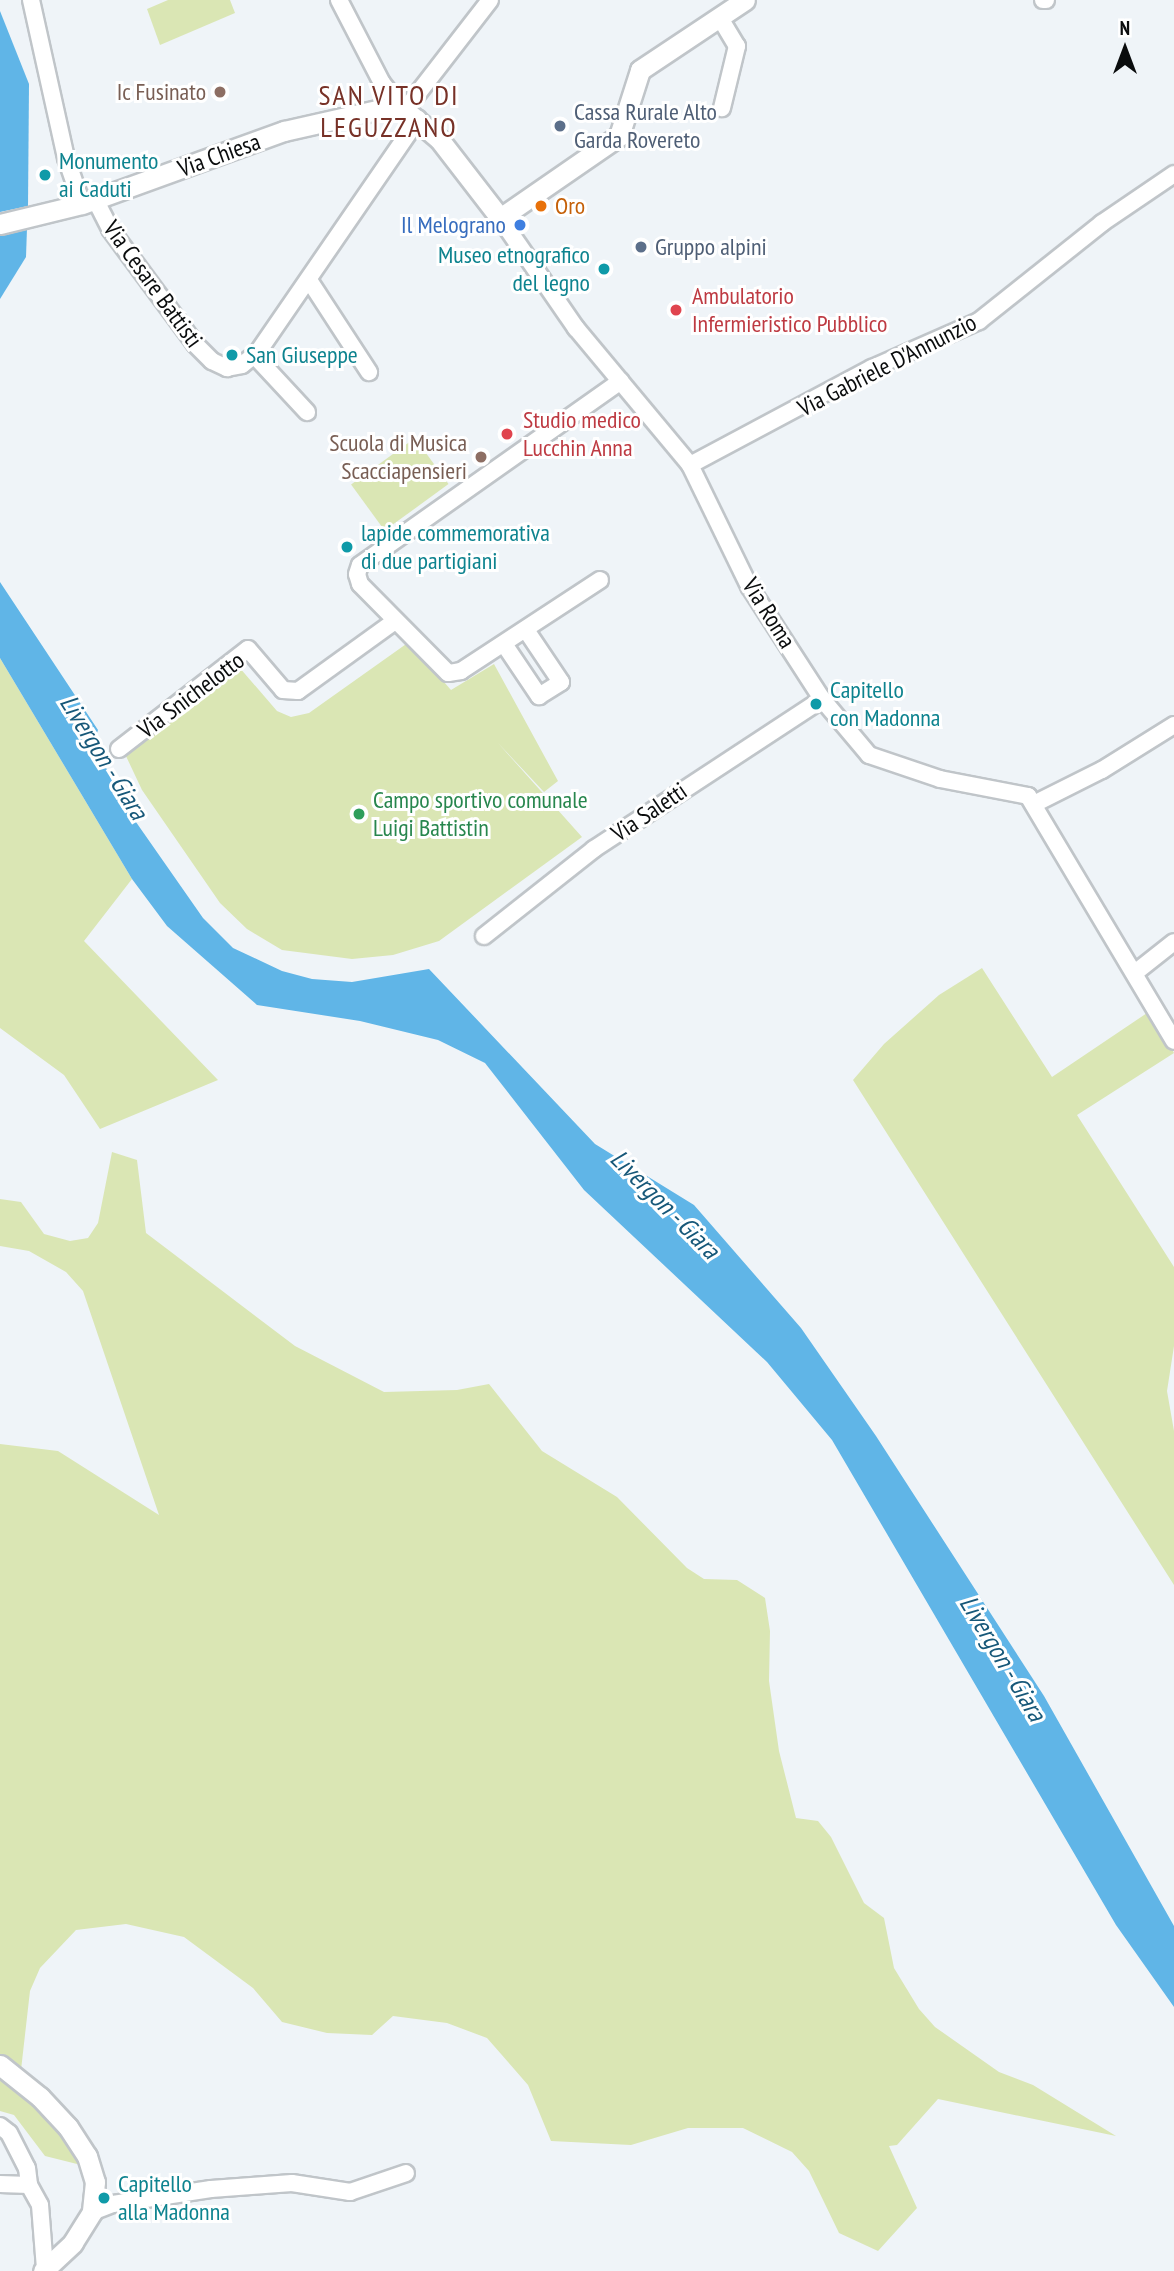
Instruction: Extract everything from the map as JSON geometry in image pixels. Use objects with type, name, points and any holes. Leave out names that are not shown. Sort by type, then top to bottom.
[{"type":"main road","points":[[500,218],[619,136],[640,70],[745,0]]},
{"type":"main road","name":"Via Chiesa","points":[[3,223],[89,202],[284,131],[408,112]]},
{"type":"main road","name":"Via Roma","points":[[408,112],[439,139],[500,218]]},
{"type":"main road","points":[[0,2065],[40,2097],[87,2156],[95,2182],[92,2212],[73,2243],[44,2269]]},
{"type":"street","points":[[339,0],[382,83],[408,112]]},
{"type":"street","points":[[307,412],[254,355],[309,280],[408,112],[490,0]]},
{"type":"street","points":[[31,1],[66,158],[89,202]]},
{"type":"street","points":[[720,18],[737,46],[722,108]]},
{"type":"street","name":"Via Gabriele D'Annunzio","points":[[691,465],[872,368],[979,321],[1102,223],[1174,174]]},
{"type":"street","name":"Via Cesare Battisti","points":[[89,202],[212,361],[227,368],[242,365],[254,355]]},
{"type":"street","name":"Via Roma","points":[[500,218],[576,328],[691,465],[749,586],[822,699],[869,755],[940,779],[1031,800]]},
{"type":"street","points":[[309,280],[369,372]]},
{"type":"street","points":[[600,580],[461,671],[448,673],[360,584],[360,565],[621,381]]},
{"type":"street","name":"Via Snichelotto","points":[[119,749],[248,649],[283,690],[298,691],[395,621]]},
{"type":"street","points":[[504,644],[539,696],[561,682],[526,629]]},
{"type":"street","name":"Via Saletti","points":[[484,936],[594,849],[822,699]]},
{"type":"street","points":[[1174,725],[1102,770],[1031,800],[1136,972],[1174,1041]]},
{"type":"street","points":[[1136,972],[1174,942]]},
{"type":"street","points":[[0,2126],[15,2144],[29,2185],[40,2205],[44,2269]]},
{"type":"street","points":[[92,2212],[113,2204],[211,2189],[292,2183],[350,2192],[406,2173]]},
{"type":"street","points":[[0,2184],[29,2185]]},
{"type":"green space","points":[[168,0],[230,0],[235,13],[160,45],[147,9]]},
{"type":"green space","points":[[415,438],[449,484],[385,531],[351,484]]},
{"type":"green space","name":"Campo sportivo comunale Luigi Battistin","points":[[409,642],[451,690],[494,664],[558,781],[544,792],[498,743],[582,837],[439,941],[393,955],[352,959],[282,950],[247,929],[220,903],[142,790],[125,754],[239,667],[277,711],[291,717],[309,713]]},
{"type":"green space","points":[[0,658],[132,879],[84,941],[218,1080],[100,1129],[64,1075],[0,1028]]},
{"type":"green space","points":[[982,968],[1052,1077],[1150,1011],[1174,1053],[1077,1115],[1174,1267],[1174,1346],[1167,1391],[1174,1431],[1174,1585],[853,1080],[884,1044],[939,995]]},
{"type":"green space","points":[[112,1152],[137,1160],[146,1233],[295,1346],[384,1392],[457,1390],[489,1384],[542,1451],[617,1497],[687,1568],[704,1579],[737,1580],[765,1598],[770,1631],[769,1681],[779,1751],[796,1818],[818,1821],[831,1837],[864,1903],[884,1918],[894,1968],[919,2009],[935,2027],[999,2072],[1033,2085],[1116,2136],[938,2099],[897,2145],[889,2146],[917,2208],[878,2251],[839,2233],[809,2171],[792,2152],[743,2128],[688,2128],[631,2145],[551,2141],[528,2085],[487,2038],[447,2023],[393,2016],[372,2035],[327,2033],[282,2022],[253,1988],[184,1937],[126,1924],[76,1930],[40,1968],[30,1991],[21,2070],[85,2166],[45,2156],[14,2115],[0,2111],[0,1444],[58,1451],[159,1515],[83,1291],[66,1272],[29,1251],[0,1246],[0,1199],[21,1202],[44,1234],[70,1241],[88,1238],[98,1223]]},
{"type":"water","points":[[0,11],[29,84],[28,206],[0,212]]},
{"type":"water","points":[[27,228],[26,257],[0,299],[0,233]]},
{"type":"water","name":"Livergon - Giara","points":[[0,582],[98,730],[94,742],[122,802],[203,918],[233,948],[282,971],[312,979],[352,982],[429,969],[595,1144],[694,1205],[801,1328],[876,1436],[1044,1696],[1174,1926],[1174,2007],[1116,1925],[832,1440],[767,1362],[584,1190],[485,1063],[438,1040],[360,1021],[257,1005],[167,926],[132,879],[0,658]]},
{"type":"place","name":"Ic Fusinato","points":[[220,92]]},
{"type":"place","name":"Cassa Rurale Alto Garda Rovereto","points":[[560,126]]},
{"type":"place","name":"Monumento ai Caduti","points":[[45,175]]},
{"type":"place","name":"Oro","points":[[541,206]]},
{"type":"place","name":"Il Melograno","points":[[520,225]]},
{"type":"place","name":"Gruppo alpini","points":[[641,247]]},
{"type":"place","name":"Museo etnografico del legno","points":[[604,269]]},
{"type":"place","name":"Ambulatorio Infermieristico Pubblico","points":[[676,310]]},
{"type":"place","name":"San Giuseppe","points":[[232,355]]},
{"type":"place","name":"Studio medico Lucchin Anna","points":[[507,434]]},
{"type":"place","name":"Scuola di Musica Scacciapensieri","points":[[481,457]]},
{"type":"place","name":"lapide commemorativa di due partigiani","points":[[347,547]]},
{"type":"place","name":"Capitello con Madonna","points":[[816,704]]},
{"type":"place","name":"Campo sportivo comunale Luigi Battistin","points":[[359,814]]},
{"type":"place","name":"Capitello alla Madonna","points":[[104,2198]]},
{"type":"district","name":"SAN VITO DI LEGUZZANO","points":[[389,111]]}]
